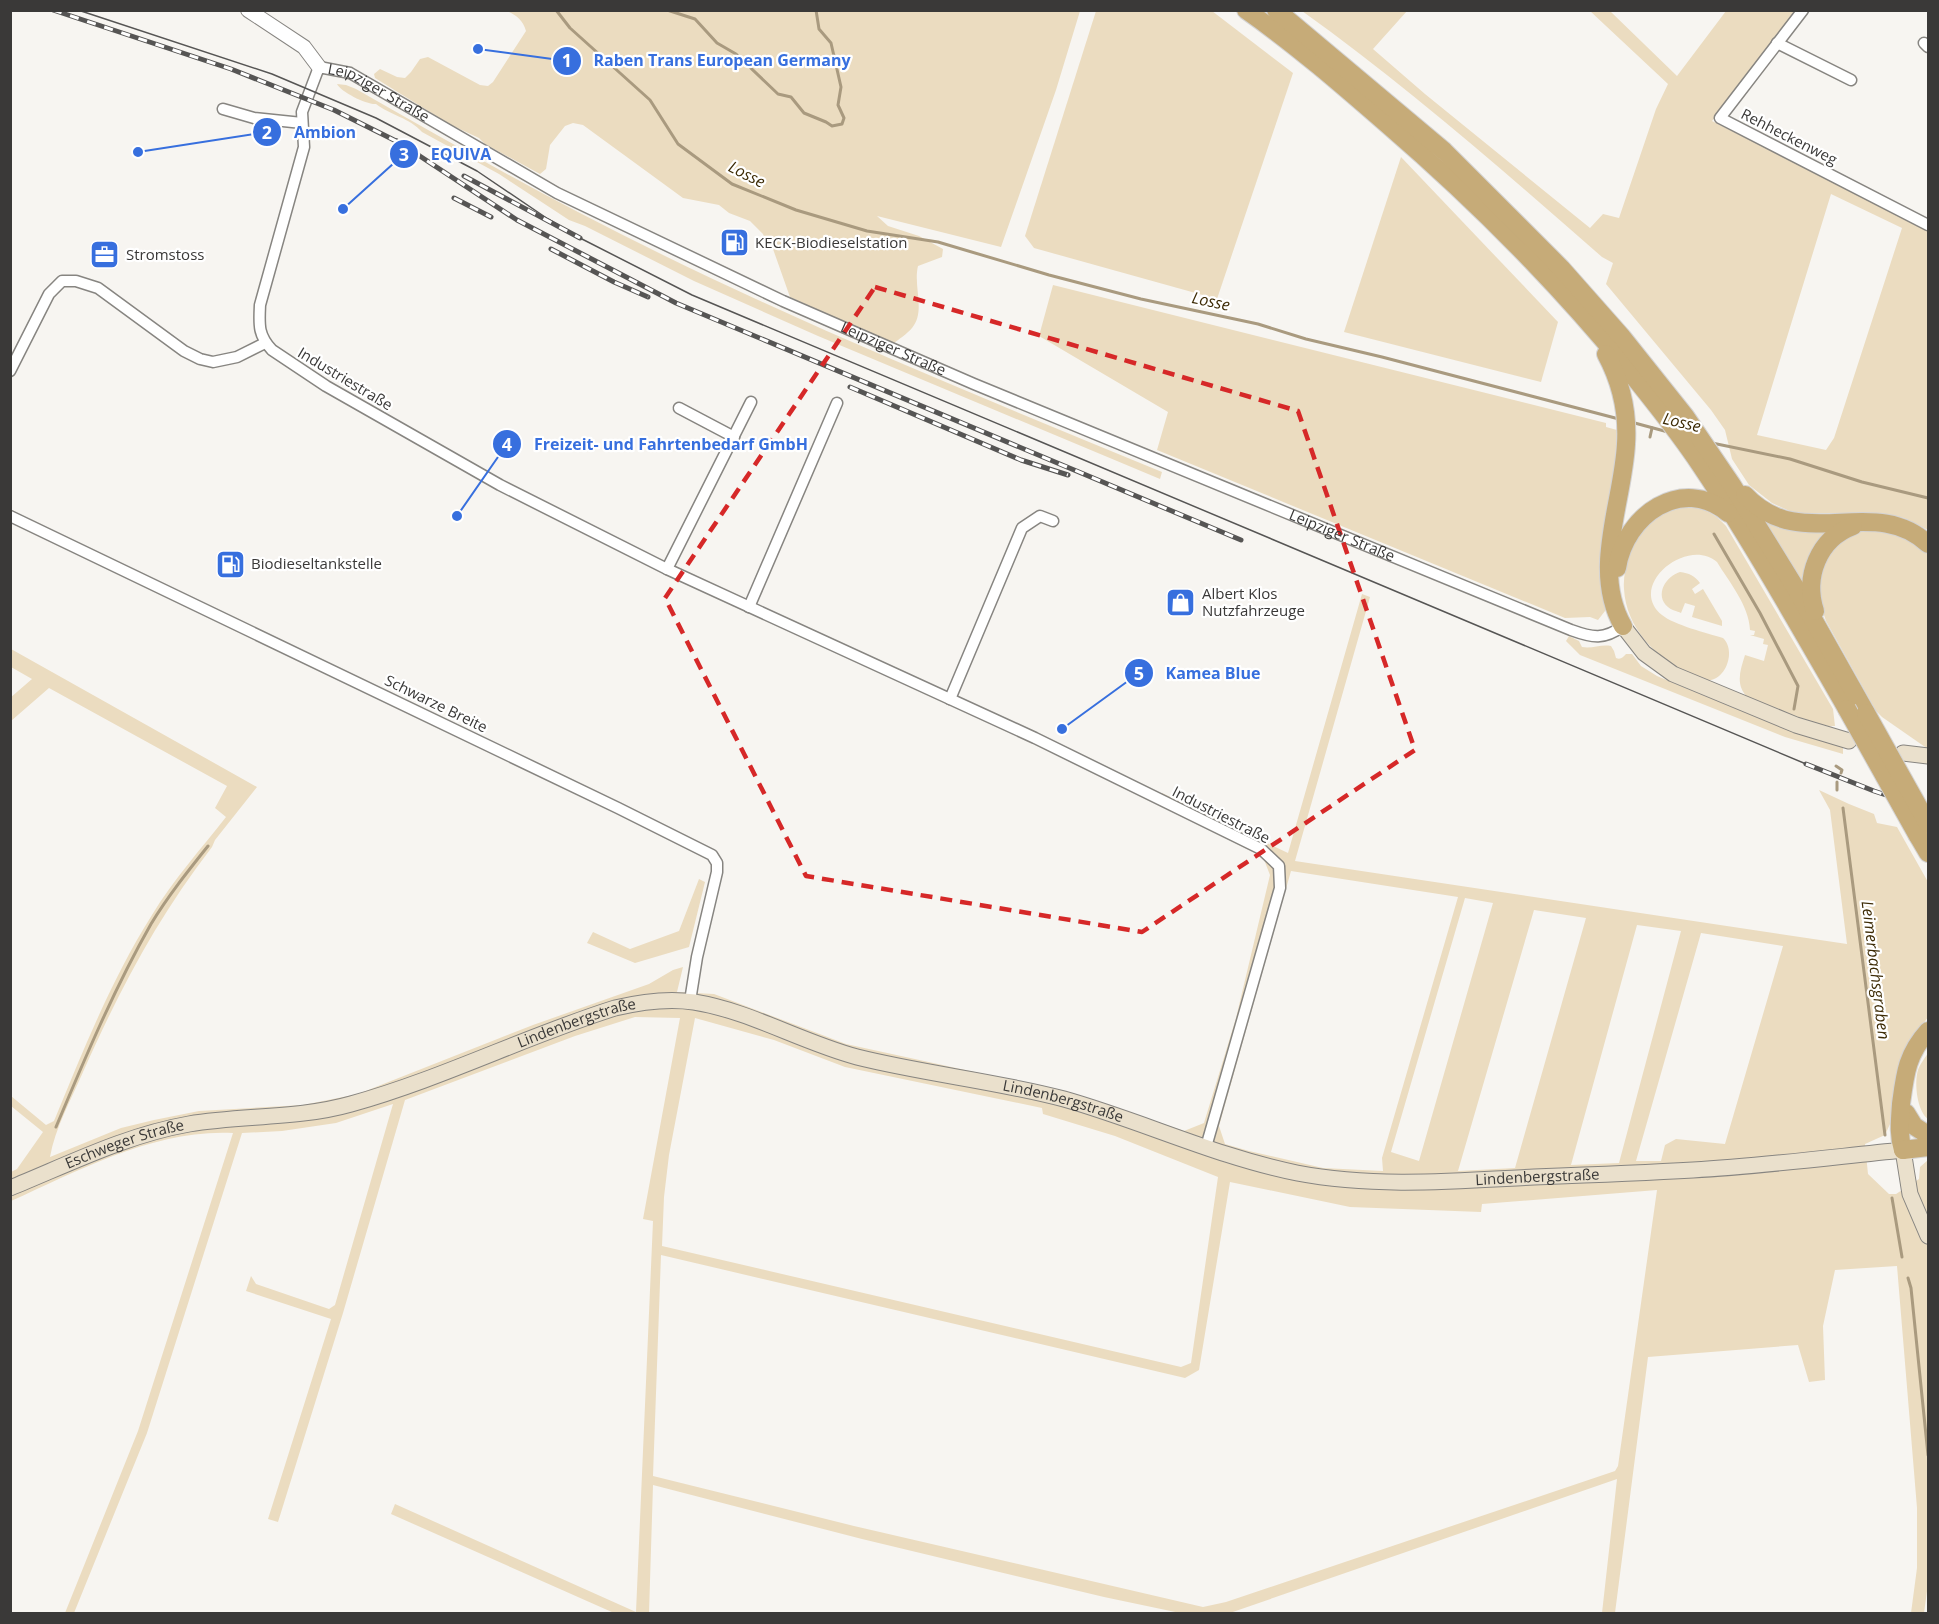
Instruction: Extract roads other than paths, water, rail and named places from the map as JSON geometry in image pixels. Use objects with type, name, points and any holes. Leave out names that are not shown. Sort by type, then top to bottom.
[{"type":"highway","points":[[1246,10],[1363,103],[1438,168],[1533,260],[1590,323],[1660,410],[1737,520],[1847,709],[1923,830]]},
{"type":"highway","points":[[1276,10],[1453,159],[1569,276],[1622,337],[1685,416],[1770,545],[1866,713],[1923,830],[1929,853]]},
{"type":"highway","points":[[1590,323],[1611,363],[1623,402],[1626,443],[1611,540],[1609,570],[1612,600],[1623,626]]},
{"type":"highway","points":[[1718,463],[1753,503],[1781,519],[1811,524],[1885,522],[1900,526],[1929,544]]},
{"type":"highway","points":[[1623,626],[1616,587],[1618,558],[1625,540],[1643,517],[1654,508],[1670,501],[1697,498],[1716,504],[1737,520]]},
{"type":"highway","points":[[1823,636],[1811,592],[1811,576],[1815,562],[1822,549],[1833,537],[1849,527],[1867,522]]},
{"type":"highway","points":[[1903,1150],[1899,1131],[1906,1070],[1911,1055],[1929,1031]]},
{"type":"highway","points":[[1903,1089],[1907,1130],[1903,1150]]},
{"type":"highway","points":[[1906,1113],[1914,1126],[1929,1135]]},
{"type":"highway","points":[[1903,1150],[1929,1147]]},
{"type":"main road","points":[[1623,626],[1644,653],[1672,674],[1796,724],[1849,741]]},
{"type":"main road","points":[[1903,753],[1929,756]]},
{"type":"main road","name":"Lindenbergstraße","points":[[243,1119],[324,1110],[374,1097],[615,1008],[649,1002],[690,1001],[737,1014],[856,1057],[1009,1086],[1063,1099],[1107,1112],[1228,1155],[1297,1173],[1343,1179],[1395,1183],[1694,1170],[1903,1150]]},
{"type":"main road","name":"Eschweger Straße","points":[[10,1188],[143,1135],[190,1124],[243,1119]]},
{"type":"main road","points":[[1903,1150],[1910,1194],[1929,1236]]},
{"type":"street","name":"Leipziger Straße","points":[[248,10],[304,47],[319,68],[350,73],[556,193],[783,301],[974,384],[1571,630],[1597,637],[1610,634],[1623,626]]},
{"type":"street","name":"Rehheckenweg","points":[[1803,10],[1720,118],[1929,225]]},
{"type":"street","points":[[1778,43],[1851,80]]},
{"type":"street","points":[[10,371],[49,294],[62,281],[76,280],[98,288],[184,351],[200,359],[213,362],[237,357],[265,343],[258,328],[260,305],[304,147],[302,112],[319,68]]},
{"type":"street","points":[[223,110],[254,118],[302,123]]},
{"type":"street","name":"Industriestraße","points":[[265,343],[291,365],[500,485],[667,569],[1035,738],[1261,849],[1279,866],[1280,888],[1206,1147]]},
{"type":"street","points":[[667,569],[751,402]]},
{"type":"street","points":[[749,607],[837,403]]},
{"type":"street","points":[[679,408],[734,437]]},
{"type":"street","name":"Schwarze Breite","points":[[10,516],[712,855],[717,863],[717,872],[697,957],[690,1001]]},
{"type":"street","points":[[950,699],[1022,528],[1040,516],[1053,521]]},
{"type":"waterway","name":"Losse","points":[[556,10],[570,28],[650,100],[678,144],[732,184],[796,210],[867,231],[938,242],[1141,299],[1258,324],[1306,339],[1619,419]]},
{"type":"waterway","points":[[667,10],[695,19],[717,43],[736,54],[778,94],[791,97],[804,113],[832,126],[842,124],[844,118],[838,105],[841,87],[831,43],[819,29],[816,10]]},
{"type":"waterway","name":"Losse","points":[[1631,422],[1668,432]]},
{"type":"waterway","name":"Leimerbachsgraben","points":[[1650,437],[1652,428]]},
{"type":"waterway","name":"Losse","points":[[1712,443],[1790,459],[1862,482],[1928,498]]},
{"type":"waterway","name":"Leimerbachsgraben","points":[[1714,534],[1760,613],[1798,686],[1794,709]]},
{"type":"waterway","name":"Leimerbachsgraben","points":[[1836,766],[1842,770],[1841,773]]},
{"type":"waterway","name":"Leimerbachsgraben","points":[[1837,782],[1837,790]]},
{"type":"waterway","name":"Leimerbachsgraben","points":[[1843,808],[1885,1135]]},
{"type":"waterway","points":[[56,1127],[100,1024],[137,949],[164,904],[208,846]]},
{"type":"waterway","name":"Leimerbachsgraben","points":[[1892,1198],[1902,1257]]},
{"type":"waterway","name":"Leimerbachsgraben","points":[[1908,1278],[1911,1288],[1928,1455]]},
{"type":"tram line","points":[[78,10],[272,74],[376,118],[477,171],[580,238],[692,295],[1806,764]]},
{"type":"railway","points":[[53,10],[231,69],[334,110],[402,144]]},
{"type":"railway","points":[[397,141],[517,220],[676,303],[1241,540]]},
{"type":"railway","points":[[464,176],[580,238]]},
{"type":"railway","points":[[454,198],[491,217]]},
{"type":"railway","points":[[551,249],[648,297]]},
{"type":"railway","points":[[850,387],[1021,460],[1068,475]]},
{"type":"railway","points":[[1806,764],[1928,809]]},
{"type":"place","name":"Raben Trans European Germany","points":[[478,49]]},
{"type":"place","name":"Ambion","points":[[138,152]]},
{"type":"place","name":"EQUIVA","points":[[343,209]]},
{"type":"place","name":"KECK-Biodieselstation","points":[[734,243]]},
{"type":"place","name":"Stromstoss","points":[[105,255]]},
{"type":"place","name":"Freizeit- und Fahrtenbedarf GmbH","points":[[457,516]]},
{"type":"place","name":"Biodieseltankstelle","points":[[230,564]]},
{"type":"place","name":"Albert Klos Nutzfahrzeuge","points":[[1181,603]]},
{"type":"place","name":"Kamea Blue","points":[[1062,729]]}]
